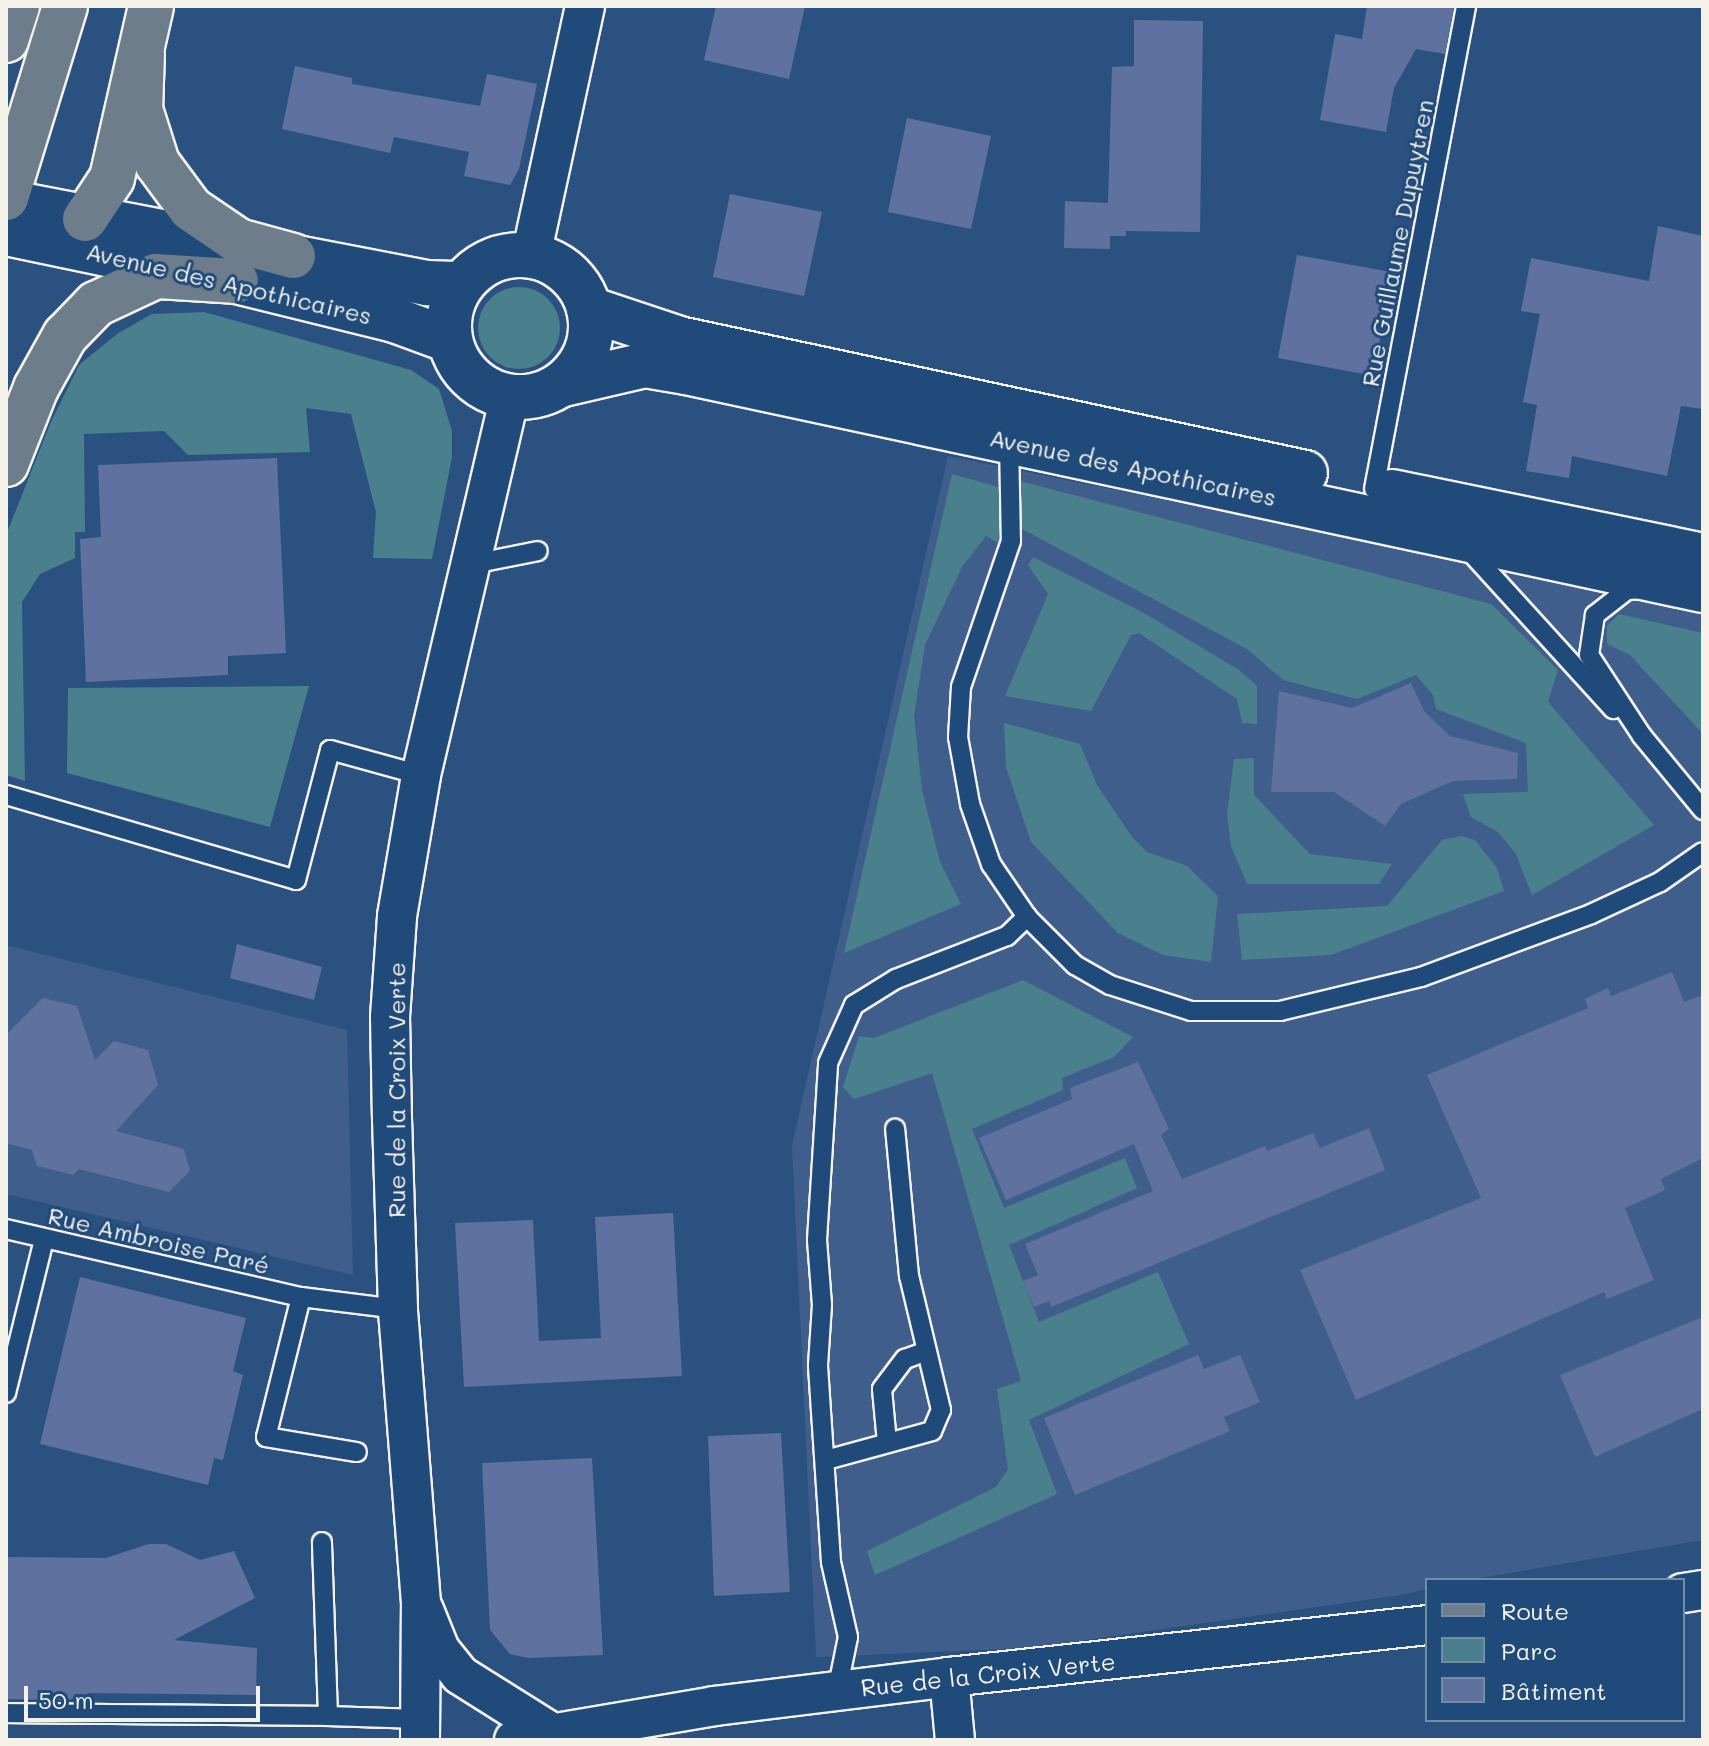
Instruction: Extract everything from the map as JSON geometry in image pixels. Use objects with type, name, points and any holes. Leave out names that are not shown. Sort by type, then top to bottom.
[{"type":"main road","points":[[6,40],[17,6]]},
{"type":"main road","points":[[6,200],[65,6]]},
{"type":"main road","points":[[39,224],[112,178],[151,6]]},
{"type":"main road","points":[[142,53],[144,123],[157,163],[191,209],[238,241],[293,256]]},
{"type":"main road","name":"Avenue des Apothicaires","points":[[6,200],[39,224],[236,281],[395,320],[449,340]]},
{"type":"main road","name":"Avenue des Apothicaires","points":[[39,224],[293,256],[427,283],[462,284]]},
{"type":"main road","points":[[510,397],[477,384],[460,364],[449,340],[452,301],[462,284],[492,260],[531,256],[568,274],[589,309],[587,350],[563,384]]},
{"type":"main road","points":[[6,464],[36,388],[65,336],[96,304],[156,276],[236,281]]},
{"type":"main road","name":"Avenue des Apothicaires","points":[[589,309],[679,339],[1374,489],[1697,577]]},
{"type":"main road","name":"Avenue des Apothicaires","points":[[510,397],[529,397],[563,384],[645,365],[1458,537],[1697,577]]},
{"type":"street","points":[[531,256],[585,6]]},
{"type":"street","name":"Rue de la Croix Verte","points":[[420,1730],[421,1603],[398,1309],[390,1017],[397,916],[421,775],[510,397]]},
{"type":"street","name":"Rue de la Croix Verte","points":[[421,1603],[440,1650],[460,1675],[532,1736],[949,1677],[1425,1625]]},
{"type":"street","points":[[949,1677],[955,1740]]},
{"type":"lane","name":"Rue Guillaume Dupuytren","points":[[1374,489],[1466,6]]},
{"type":"lane","points":[[1009,441],[1011,541],[961,687],[958,737],[970,804],[991,864],[1027,917],[1075,965],[1155,1003],[1191,1011],[1280,1011],[1421,977],[1591,914],[1660,882],[1703,852]]},
{"type":"lane","points":[[1458,537],[1589,687],[1642,736]]},
{"type":"lane","points":[[468,565],[538,551]]},
{"type":"lane","points":[[1697,577],[1627,590],[1595,615],[1589,655],[1642,736],[1703,810]]},
{"type":"lane","points":[[6,795],[296,880],[330,750],[421,775]]},
{"type":"lane","points":[[837,1691],[848,1637],[831,1562],[818,1365],[822,1305],[817,1240],[828,1063],[854,1005],[896,979],[1007,936],[1027,917]]},
{"type":"lane","points":[[826,1460],[932,1431],[941,1410],[909,1276],[895,1129]]},
{"type":"lane","name":"Rue Ambroise Paré","points":[[6,1229],[301,1297],[398,1309]]},
{"type":"lane","points":[[6,1393],[44,1239]]},
{"type":"lane","points":[[301,1297],[266,1437],[357,1452]]},
{"type":"lane","points":[[887,1443],[882,1389],[905,1359],[927,1351]]},
{"type":"lane","points":[[322,1542],[328,1716]]},
{"type":"lane","points":[[6,1713],[328,1716],[420,1730]]},
{"type":"shaded area","points":[[948,456],[1549,578],[1703,614],[1703,1540],[1480,1578],[1425,1578],[1425,1589],[1401,1595],[1030,1648],[816,1657],[792,1145]]},
{"type":"shaded area","points":[[6,945],[347,1030],[353,1275],[6,1194]]},
{"type":"green space","points":[[519,287],[535,290],[548,299],[557,312],[560,328],[557,344],[548,357],[535,366],[519,369],[503,366],[490,357],[481,344],[478,328],[481,312],[490,299],[503,290]]},
{"type":"green space","points":[[204,312],[411,370],[439,389],[452,431],[452,457],[432,559],[373,558],[376,512],[351,414],[306,408],[310,452],[188,455],[164,431],[84,434],[85,532],[75,532],[75,558],[40,574],[22,602],[25,781],[6,775],[6,535],[51,422],[79,365],[117,334],[152,314]]},
{"type":"green space","points":[[952,474],[1005,489],[998,543],[986,536],[962,567],[925,645],[914,716],[922,790],[940,862],[961,904],[844,953]]},
{"type":"green space","points":[[1020,481],[1491,604],[1558,670],[1548,702],[1654,825],[1532,895],[1516,854],[1498,832],[1471,817],[1463,794],[1528,792],[1526,743],[1436,709],[1433,695],[1416,675],[1357,699],[1283,680],[1247,649],[1022,529]]},
{"type":"green space","points":[[1033,557],[1144,613],[1239,670],[1257,686],[1257,724],[1242,723],[1237,699],[1139,633],[1131,635],[1091,711],[1005,696],[1048,594],[1028,565]]},
{"type":"green space","points":[[1619,614],[1703,633],[1703,734],[1630,655],[1607,644],[1607,626]]},
{"type":"green space","points":[[309,686],[270,827],[67,773],[68,688]]},
{"type":"green space","points":[[1004,723],[1080,744],[1097,785],[1132,837],[1147,852],[1187,866],[1218,896],[1211,962],[1163,955],[1118,933],[1031,842],[1006,767]]},
{"type":"green space","points":[[1254,758],[1254,795],[1310,854],[1392,864],[1379,884],[1247,884],[1231,846],[1227,814],[1234,759]]},
{"type":"green space","points":[[1461,836],[1475,840],[1497,868],[1504,891],[1331,955],[1242,960],[1237,914],[1387,906],[1442,840]]},
{"type":"green space","points":[[1023,980],[1133,1037],[1114,1057],[1062,1078],[1063,1090],[972,1129],[1004,1208],[1125,1158],[1137,1188],[1009,1245],[1039,1322],[1158,1272],[1189,1344],[1029,1420],[1057,1494],[875,1575],[867,1551],[996,1487],[1008,1469],[997,1389],[1021,1381],[932,1073],[854,1099],[843,1087],[859,1036],[874,1038]]},
{"type":"building","points":[[716,6],[805,6],[789,79],[704,60]]},
{"type":"building","points":[[1367,6],[1454,6],[1445,54],[1416,49],[1394,88],[1386,132],[1320,120],[1335,34],[1362,39]]},
{"type":"building","points":[[1134,20],[1203,21],[1200,232],[1126,231],[1126,236],[1110,236],[1110,249],[1064,248],[1065,201],[1108,203],[1112,67],[1134,66]]},
{"type":"building","points":[[295,66],[352,78],[352,84],[480,106],[487,74],[537,84],[519,169],[510,185],[464,176],[469,152],[394,137],[390,153],[282,129]]},
{"type":"building","points":[[907,118],[991,136],[971,229],[888,212]]},
{"type":"building","points":[[730,194],[822,212],[804,296],[713,277]]},
{"type":"building","points":[[1658,226],[1703,236],[1703,409],[1681,406],[1667,476],[1572,456],[1569,478],[1526,471],[1537,405],[1523,402],[1540,314],[1521,311],[1531,258],[1649,281]]},
{"type":"building","points":[[1297,255],[1391,272],[1387,335],[1381,334],[1374,376],[1278,358]]},
{"type":"building","points":[[277,458],[286,653],[228,656],[228,675],[86,682],[80,539],[101,537],[98,465]]},
{"type":"building","points":[[1411,683],[1424,711],[1450,736],[1518,753],[1517,779],[1453,781],[1401,804],[1385,826],[1334,792],[1271,792],[1279,691],[1352,708]]},
{"type":"building","points":[[237,944],[322,967],[314,1000],[230,978]]},
{"type":"building","points":[[1672,972],[1684,1002],[1703,995],[1703,1158],[1661,1179],[1665,1190],[1625,1208],[1654,1280],[1607,1299],[1604,1292],[1356,1400],[1300,1270],[1481,1198],[1427,1075],[1588,1008],[1585,999],[1608,988],[1611,996]]},
{"type":"building","points":[[43,998],[77,1006],[95,1060],[114,1041],[148,1050],[158,1085],[116,1131],[184,1149],[190,1171],[169,1192],[79,1169],[73,1175],[37,1166],[32,1150],[6,1143],[6,1035]]},
{"type":"building","points":[[1138,1062],[1169,1129],[1161,1135],[1182,1179],[1265,1146],[1267,1151],[1313,1133],[1320,1148],[1369,1128],[1385,1170],[1051,1307],[1049,1301],[1034,1307],[1023,1281],[1038,1275],[1025,1244],[1153,1191],[1134,1144],[1006,1200],[979,1138],[1072,1099],[1070,1088]]},
{"type":"building","points":[[673,1213],[682,1376],[464,1387],[455,1223],[533,1220],[539,1341],[601,1338],[595,1217]]},
{"type":"building","points":[[80,1277],[246,1318],[233,1371],[243,1375],[223,1460],[214,1458],[208,1485],[40,1444]]},
{"type":"building","points":[[1703,1317],[1703,1409],[1595,1457],[1560,1375]]},
{"type":"building","points":[[1198,1355],[1204,1369],[1240,1355],[1260,1402],[1224,1417],[1230,1431],[1075,1495],[1044,1418]]},
{"type":"building","points":[[781,1433],[790,1592],[714,1596],[708,1436]]},
{"type":"building","points":[[592,1458],[603,1655],[528,1658],[510,1654],[490,1630],[482,1463]]},
{"type":"building","points":[[149,1544],[166,1544],[200,1560],[234,1551],[255,1598],[174,1640],[257,1648],[256,1695],[90,1693],[68,1700],[6,1699],[6,1557],[106,1558]]}]
